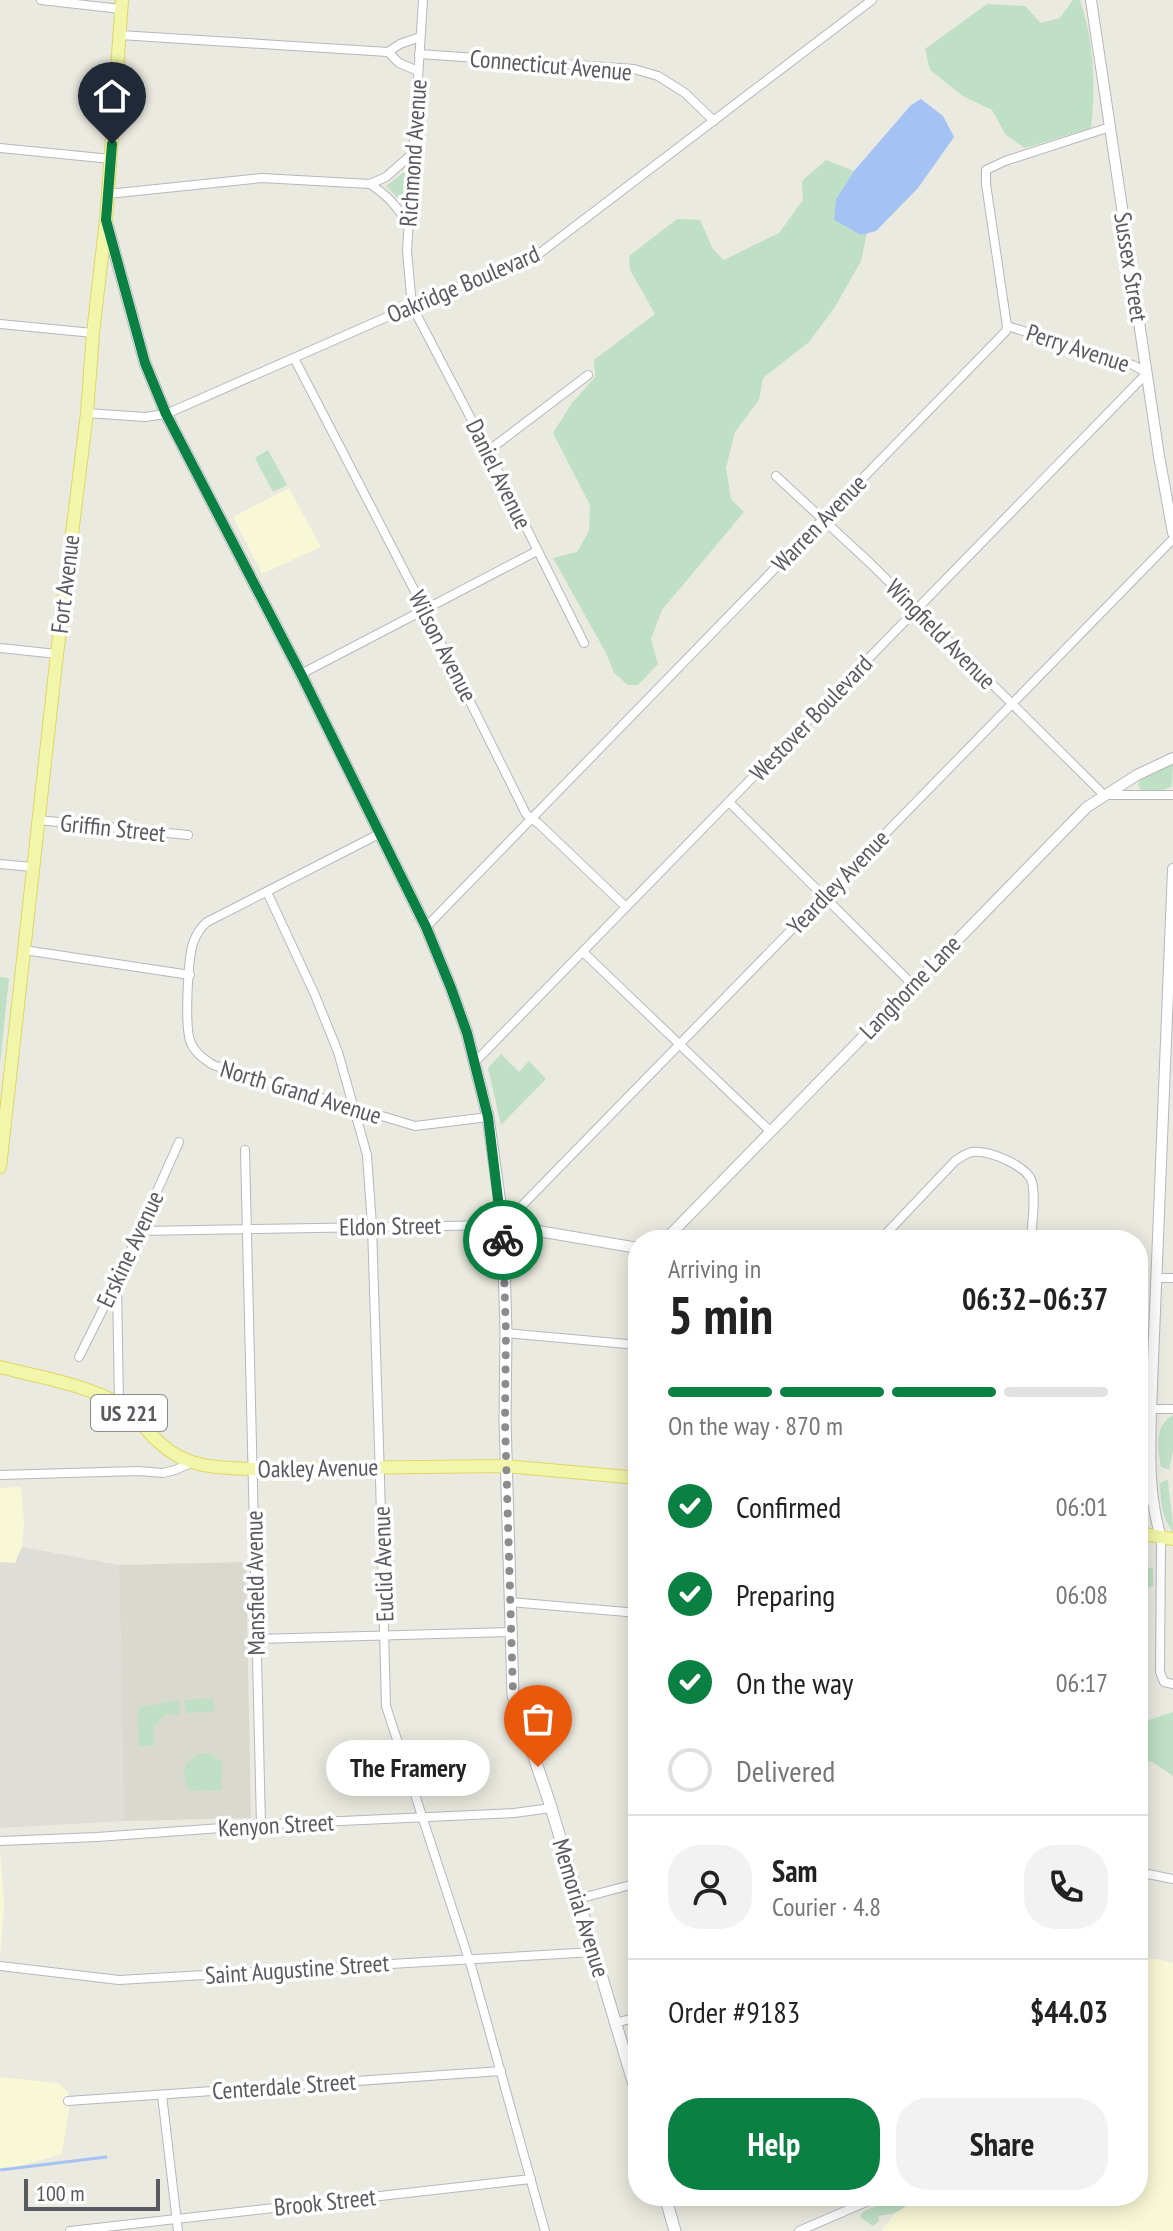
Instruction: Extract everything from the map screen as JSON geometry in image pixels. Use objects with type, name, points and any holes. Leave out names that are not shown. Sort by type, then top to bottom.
[{"type":"main road","name":"Fort Avenue","points":[[0,1167],[32,867],[87,413],[106,220],[122,4]]},
{"type":"main road","name":"Memorial Avenue","points":[[106,220],[145,363],[166,414],[301,674],[426,927],[451,988],[474,1063],[488,1117],[503,1225],[513,1695],[551,1808],[628,2065]]},
{"type":"main road","name":"US 221","points":[[0,1367],[81,1388],[119,1404],[161,1445],[191,1463]]},
{"type":"main road","name":"Oakley Avenue","points":[[191,1463],[216,1468],[253,1469],[506,1466],[628,1477]]},
{"type":"main road","points":[[668,2206],[675,2231]]},
{"type":"street","points":[[41,0],[122,4]]},
{"type":"street","name":"Richmond Avenue","points":[[412,306],[407,251],[423,0]]},
{"type":"street","name":"Sussex Street","points":[[1091,0],[1173,536]]},
{"type":"street","name":"Oakridge Boulevard","points":[[87,413],[145,417],[166,414],[540,253],[866,2]]},
{"type":"street","points":[[120,35],[388,52],[420,37]]},
{"type":"street","points":[[388,52],[399,63],[418,71]]},
{"type":"street","name":"Connecticut Avenue","points":[[419,54],[634,69],[658,76],[676,87],[714,121]]},
{"type":"street","points":[[1007,326],[986,170],[1110,127]]},
{"type":"street","points":[[0,148],[111,159]]},
{"type":"street","points":[[108,194],[262,178],[370,184],[386,177],[412,154]]},
{"type":"street","points":[[370,184],[398,208],[408,225]]},
{"type":"street","name":"Daniel Avenue","points":[[412,306],[584,643]]},
{"type":"street","points":[[0,324],[93,333]]},
{"type":"street","name":"Perry Avenue","points":[[1007,326],[1133,365],[1147,373]]},
{"type":"street","name":"Warren Avenue","points":[[426,927],[1002,337],[1007,326]]},
{"type":"street","name":"Wilson Avenue","points":[[294,358],[526,814],[626,907]]},
{"type":"street","name":"Westover Boulevard","points":[[474,1063],[1147,373]]},
{"type":"street","points":[[488,451],[588,375]]},
{"type":"street","name":"Wingfield Avenue","points":[[776,476],[1104,795]]},
{"type":"street","name":"Yeardley Avenue","points":[[503,1225],[1173,536]]},
{"type":"street","points":[[301,674],[537,551]]},
{"type":"street","points":[[0,648],[57,654]]},
{"type":"street","name":"Langhorne Lane","points":[[675,1230],[1087,807],[1137,775],[1173,758]]},
{"type":"street","points":[[1104,795],[1173,795]]},
{"type":"street","points":[[729,802],[912,984]]},
{"type":"street","name":"Griffin Street","points":[[38,820],[188,835]]},
{"type":"street","name":"North Grand Avenue","points":[[379,834],[202,927],[193,943],[186,1029],[191,1044],[200,1056],[213,1065],[415,1126],[488,1117]]},
{"type":"street","points":[[0,864],[32,867]]},
{"type":"street","points":[[1173,869],[1168,1135],[1156,1278],[1151,1409],[1151,1470],[1155,1505],[1167,1538],[1160,1672],[1164,1682],[1173,1684]]},
{"type":"street","name":"Euclid Avenue","points":[[267,892],[338,1052],[367,1155],[372,1226],[386,1706],[468,1958],[545,2231]]},
{"type":"street","points":[[24,950],[190,975]]},
{"type":"street","points":[[583,952],[770,1131]]},
{"type":"street","name":"Erskine Avenue","points":[[79,1357],[117,1281],[179,1142]]},
{"type":"street","name":"Mansfield Avenue","points":[[245,1150],[261,1825]]},
{"type":"street","points":[[889,1230],[955,1161],[968,1152],[982,1151],[1020,1166],[1031,1177],[1031,1230]]},
{"type":"street","name":"Eldon Street","points":[[139,1231],[503,1225],[628,1246]]},
{"type":"street","points":[[1156,1278],[1173,1278]]},
{"type":"street","points":[[117,1281],[119,1404]]},
{"type":"street","points":[[506,1333],[628,1344]]},
{"type":"street","points":[[1151,1409],[1173,1409]]},
{"type":"street","name":"Oakley Avenue","points":[[0,1475],[163,1473],[191,1463]]},
{"type":"street","points":[[1148,1499],[1155,1505]]},
{"type":"street","points":[[510,1602],[628,1612]]},
{"type":"street","points":[[257,1639],[510,1632]]},
{"type":"street","name":"Kenyon Street","points":[[0,1841],[514,1813],[551,1808]]},
{"type":"street","points":[[1148,1874],[1173,1879]]},
{"type":"street","points":[[578,1899],[628,1886]]},
{"type":"street","name":"Saint Augustine Street","points":[[0,1966],[119,1980],[594,1952]]},
{"type":"street","points":[[615,2023],[628,2020]]},
{"type":"street","name":"Centerdale Street","points":[[68,2101],[501,2071]]},
{"type":"street","points":[[162,2095],[178,2231]]},
{"type":"street","name":"Brook Street","points":[[70,2231],[531,2179]]},
{"type":"street","points":[[799,2231],[857,2206]]},
{"type":"shaded area","points":[[1073,0],[1080,0],[1091,47],[1091,128],[1025,148],[1006,135],[992,110],[963,96],[930,70],[925,49],[987,4],[1025,6],[1041,23],[1060,18]]},
{"type":"shaded area","points":[[826,160],[854,171],[836,199],[861,235],[867,233],[861,261],[835,307],[809,342],[763,378],[759,400],[735,432],[726,468],[731,499],[744,512],[662,610],[651,639],[658,664],[638,685],[628,685],[614,673],[553,558],[577,552],[589,531],[590,505],[553,433],[572,403],[595,377],[594,360],[655,314],[630,270],[629,256],[677,219],[700,220],[713,249],[724,260],[779,233],[803,200],[802,181]]},
{"type":"shaded area","points":[[403,173],[408,174],[406,201],[402,203],[386,186]]},
{"type":"shaded area","points":[[268,450],[287,485],[273,492],[255,458]]},
{"type":"shaded area","points":[[289,488],[321,547],[262,574],[233,517]]},
{"type":"shaded area","points":[[1173,764],[1172,786],[1159,792],[1141,790],[1138,785],[1141,778]]},
{"type":"shaded area","points":[[0,977],[9,978],[0,1064]]},
{"type":"shaded area","points":[[501,1054],[519,1072],[529,1061],[546,1079],[501,1125],[488,1068]]},
{"type":"shaded area","points":[[1173,1415],[1173,1451],[1169,1470],[1161,1467],[1159,1438],[1163,1425]]},
{"type":"shaded area","points":[[1168,1480],[1173,1532],[1164,1515],[1161,1497],[1160,1484]]},
{"type":"shaded area","points":[[21,1487],[24,1521],[22,1547],[15,1563],[0,1562],[0,1488]]},
{"type":"shaded area","points":[[22,1547],[119,1565],[124,1821],[0,1828],[0,1562],[15,1563]]},
{"type":"shaded area","points":[[246,1562],[251,1818],[124,1821],[119,1565]]},
{"type":"shaded area","points":[[1148,1568],[1153,1568],[1153,1586],[1148,1588]]},
{"type":"shaded area","points":[[213,1698],[214,1712],[186,1713],[185,1700]]},
{"type":"shaded area","points":[[179,1700],[180,1714],[165,1715],[153,1727],[154,1746],[139,1746],[138,1708]]},
{"type":"shaded area","points":[[1173,1712],[1173,1776],[1151,1761],[1148,1762],[1148,1720]]},
{"type":"shaded area","points":[[210,1753],[222,1763],[221,1790],[190,1791],[186,1784],[186,1765],[195,1756]]},
{"type":"shaded area","points":[[0,1848],[4,1905],[0,1956]]},
{"type":"shaded area","points":[[1148,1959],[1173,1963],[1173,2231],[881,2231],[901,2206],[1148,2206]]},
{"type":"shaded area","points":[[0,2077],[58,2083],[68,2092],[69,2109],[62,2154],[0,2172]]},
{"type":"shaded area","points":[[875,2206],[906,2206],[899,2211],[878,2216],[879,2221],[873,2226],[860,2217]]},
{"type":"water","points":[[921,99],[943,116],[954,137],[918,188],[876,231],[861,235],[834,220],[836,199],[854,171],[911,105]]},
{"type":"waterway","points":[[0,2170],[106,2157]]},
{"type":"way so far","points":[[503,1240],[513,1695],[538,1767]]},
{"type":"place","name":"The Framery","points":[[538,1767]]},
{"type":"route","points":[[112,144],[106,220],[145,363],[166,414],[301,674],[426,927],[451,988],[467,1033],[488,1117],[503,1240]]}]
